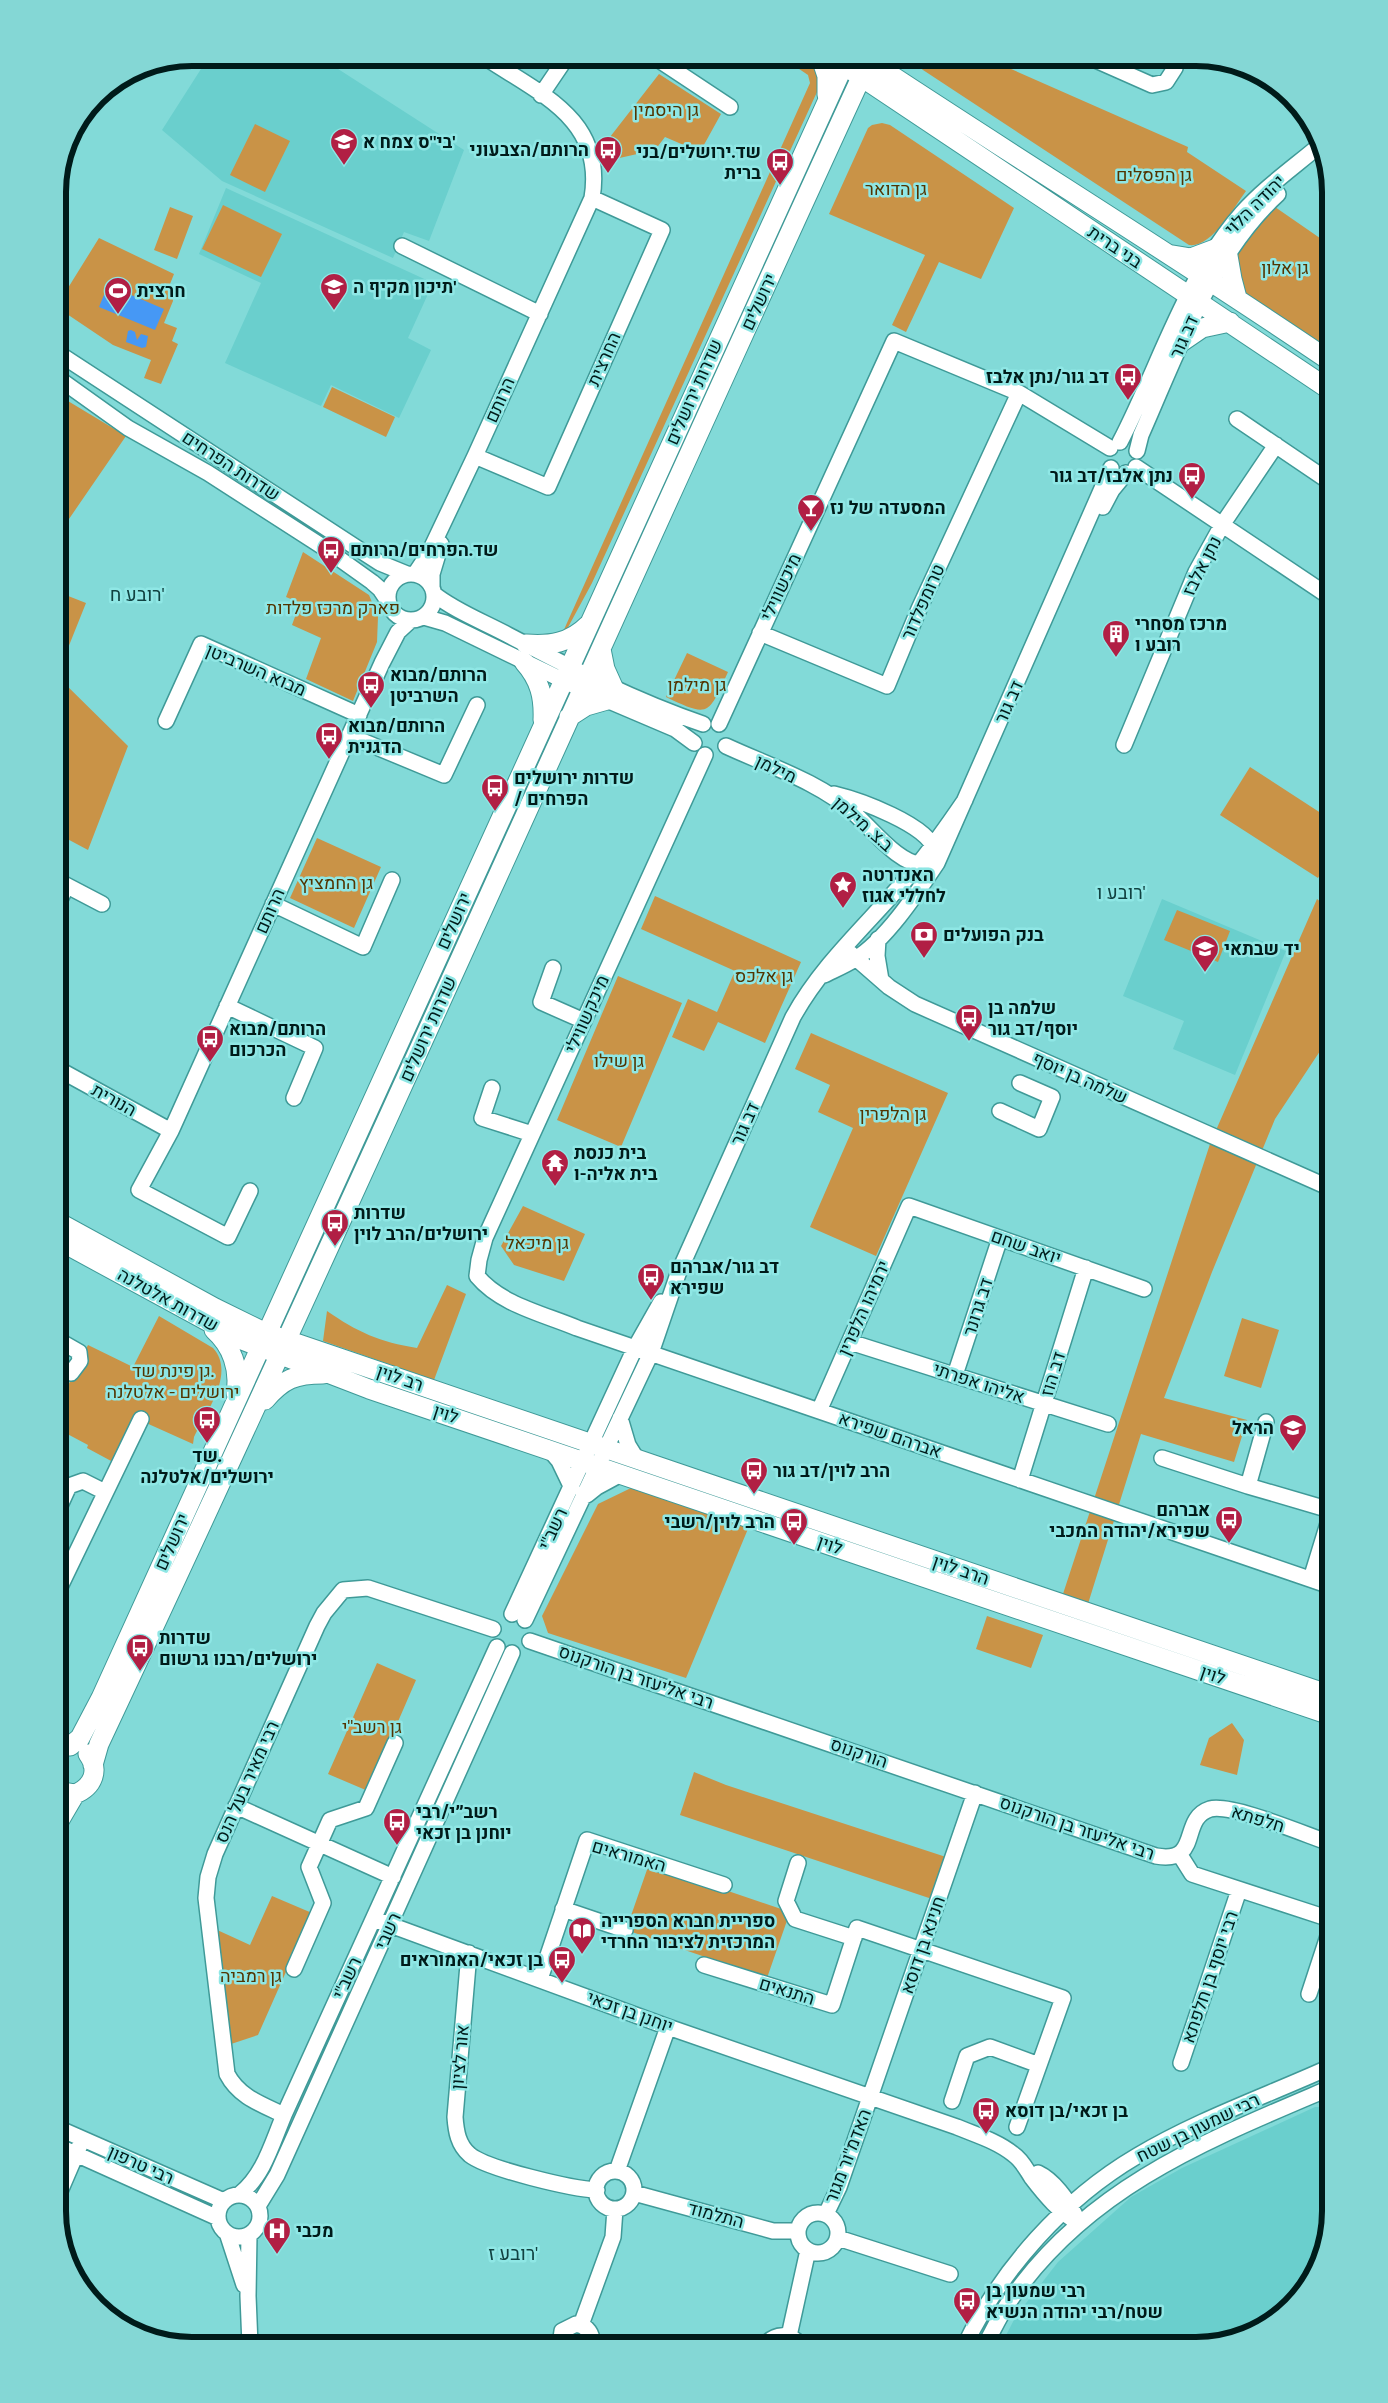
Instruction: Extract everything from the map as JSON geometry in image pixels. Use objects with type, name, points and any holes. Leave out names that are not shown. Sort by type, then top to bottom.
[{"type":"main road","points":[[824,67],[827,76],[826,101]]},
{"type":"main road","name":"שדרות ירושלים","points":[[542,726],[826,101],[839,67]]},
{"type":"main road","points":[[842,120],[864,67]]},
{"type":"main road","name":"בני ברית","points":[[869,67],[900,104],[1322,385]]},
{"type":"main road","name":"בני ברית","points":[[873,67],[914,90],[1206,277],[1322,356]]},
{"type":"main road","points":[[899,67],[914,90]]},
{"type":"main road","points":[[842,120],[858,103],[866,99],[882,98],[900,104]]},
{"type":"main road","name":"ירושלים","points":[[601,648],[842,120]]},
{"type":"main road","points":[[1168,253],[1191,258],[1222,252],[1237,298]]},
{"type":"main road","points":[[1183,341],[1202,328],[1230,322]]},
{"type":"main road","points":[[542,726],[542,692],[525,653],[572,638],[589,624]]},
{"type":"main road","points":[[569,717],[610,694],[601,648]]},
{"type":"main road","name":"שדרות ירושלים","points":[[256,1409],[601,648]]},
{"type":"main road","name":"ירושלים","points":[[290,1280],[542,726]]},
{"type":"main road","name":"שדרות אלטלנה","points":[[66,1227],[229,1315],[263,1340]]},
{"type":"main road","name":"שדרות אלטלנה","points":[[66,1245],[204,1320],[331,1364]]},
{"type":"main road","points":[[229,1315],[248,1318],[266,1311],[273,1305],[290,1280]]},
{"type":"main road","points":[[263,1340],[290,1280]]},
{"type":"main road","points":[[256,1409],[276,1386],[296,1375],[331,1364],[310,1334],[308,1316],[313,1284]]},
{"type":"main road","points":[[204,1320],[222,1337],[234,1358],[238,1383],[233,1407]]},
{"type":"main road","name":"ירושלים","points":[[66,1747],[80,1738],[101,1698],[263,1340]]},
{"type":"main road","name":"לוין","points":[[331,1364],[547,1447],[595,1454],[621,1474],[1322,1712]]},
{"type":"main road","name":"רב לוין","points":[[331,1364],[595,1454]]},
{"type":"main road","name":"ירושלים","points":[[66,1793],[90,1783],[93,1777],[93,1764],[99,1744],[256,1409]]},
{"type":"main road","name":"הרב לוין","points":[[595,1454],[636,1458],[1322,1692]]},
{"type":"main road","points":[[66,1748],[85,1751],[93,1764]]},
{"type":"street","name":"הרותם","points":[[411,574],[429,553],[592,198],[595,173],[590,148],[583,134],[570,116],[542,94],[499,66]]},
{"type":"street","points":[[542,94],[560,66]]},
{"type":"street","points":[[669,66],[730,107]]},
{"type":"street","points":[[1111,67],[1152,85],[1166,82],[1175,67]]},
{"type":"street","name":"יהודה הלוי","points":[[1206,277],[1222,252],[1243,212],[1314,150]]},
{"type":"street","name":"יהודה הלוי","points":[[1222,252],[1264,207],[1317,159]]},
{"type":"street","name":"החרצית","points":[[475,456],[548,487],[662,230],[592,198]]},
{"type":"street","points":[[402,246],[540,314]]},
{"type":"street","name":"דב גור","points":[[1115,445],[1206,277]]},
{"type":"street","name":"דב גור","points":[[1138,451],[1141,435],[1183,341],[1194,299]]},
{"type":"street","name":"מיכשווילי","points":[[719,724],[894,342],[1019,393]]},
{"type":"street","name":"שדרות הפרחים","points":[[67,359],[380,563],[411,574]]},
{"type":"street","name":"שדרות הפרחים","points":[[67,384],[128,428],[208,473],[323,547],[380,589],[390,606]]},
{"type":"street","points":[[1019,393],[1115,445],[1130,443],[1138,451],[1139,459],[1131,470],[1116,472],[1110,468],[1107,457],[1115,445]]},
{"type":"street","name":"טרומפלדור","points":[[760,633],[887,686],[923,601],[1019,393]]},
{"type":"street","points":[[1237,419],[1322,477]]},
{"type":"street","name":"נתן אלבז","points":[[1124,745],[1196,572],[1222,525],[1276,445]]},
{"type":"street","name":"דב גור","points":[[819,977],[856,959],[878,939],[906,908],[937,863],[1110,468]]},
{"type":"street","name":"דב גור","points":[[1052,604],[1090,536],[1112,490],[1131,470]]},
{"type":"street","name":"נתן אלבז","points":[[1131,470],[1222,525],[1322,592]]},
{"type":"street","name":"הרותם","points":[[433,590],[434,565],[461,486]]},
{"type":"street","points":[[525,653],[445,623],[418,618],[401,618],[390,606],[392,584],[401,576],[411,574],[422,576],[447,603],[525,653],[610,694],[675,729],[694,743],[696,748],[705,755],[715,755],[726,746],[727,736],[719,724],[714,722],[703,724],[610,694]]},
{"type":"street","points":[[418,618],[432,607],[433,590]]},
{"type":"street","name":"הרותם","points":[[382,663],[390,606]]},
{"type":"street","name":"הרותם","points":[[250,1191],[228,1237],[139,1190],[171,1131],[382,663],[398,632],[418,618]]},
{"type":"street","name":"מבוא השרביטן","points":[[166,721],[201,644],[359,715]]},
{"type":"street","points":[[350,736],[444,775],[477,705]]},
{"type":"street","points":[[694,743],[695,732],[703,724]]},
{"type":"street","name":"מילמן","points":[[726,746],[826,792]]},
{"type":"street","name":"מיכקשווילי","points":[[478,1276],[479,1260],[485,1238],[705,755]]},
{"type":"street","name":"ב.צ. מילמן","points":[[826,792],[853,798],[873,806],[911,826],[933,843]]},
{"type":"street","name":"ב.צ. מילמן","points":[[826,792],[856,815],[896,853],[917,866]]},
{"type":"street","name":"דב גור","points":[[595,1454],[620,1418],[651,1353],[678,1274],[793,1017],[809,989],[844,946],[917,866],[965,800]]},
{"type":"street","points":[[911,826],[949,823]]},
{"type":"street","points":[[917,866],[937,863],[933,843]]},
{"type":"street","points":[[896,853],[900,884]]},
{"type":"street","points":[[273,904],[363,947],[392,880]]},
{"type":"street","points":[[67,886],[102,904]]},
{"type":"street","points":[[878,939],[877,956],[881,980]]},
{"type":"street","name":"שלמה בן יוסף","points":[[844,946],[881,980],[915,1004],[1322,1184]]},
{"type":"street","points":[[553,968],[540,1002],[584,1021]]},
{"type":"street","points":[[227,1006],[315,1048],[294,1098]]},
{"type":"street","name":"הנורית","points":[[67,1074],[171,1131]]},
{"type":"street","points":[[1000,1111],[1039,1129],[1052,1097],[1020,1083]]},
{"type":"street","points":[[492,1088],[482,1118],[532,1134]]},
{"type":"street","name":"יואב שחם","points":[[909,1206],[1144,1289]]},
{"type":"street","name":"ירמיהו הלפרין","points":[[819,1411],[909,1206]]},
{"type":"street","name":"דב גרונר","points":[[955,1375],[1000,1238]]},
{"type":"street","name":"דב הוז","points":[[1020,1480],[1086,1268]]},
{"type":"street","name":"דב גור","points":[[595,1454],[635,1348],[678,1274]]},
{"type":"street","name":"אברהם שפירא","points":[[478,1276],[487,1288],[500,1296],[577,1328],[1322,1583]]},
{"type":"street","name":"אליהו אפרתי","points":[[850,1342],[1108,1424]]},
{"type":"street","points":[[66,1345],[79,1352],[80,1361],[71,1373],[66,1372]]},
{"type":"street","points":[[620,1418],[628,1445],[636,1458]]},
{"type":"street","points":[[66,1561],[105,1492],[141,1419]]},
{"type":"street","points":[[1248,1486],[1266,1422]]},
{"type":"street","points":[[547,1447],[559,1461],[572,1488]]},
{"type":"street","points":[[519,1617],[582,1500],[595,1454]]},
{"type":"street","name":"רשב\"י","points":[[519,1617],[572,1488],[595,1454]]},
{"type":"street","points":[[1162,1458],[1322,1508]]},
{"type":"street","points":[[582,1500],[596,1487],[621,1474]]},
{"type":"street","points":[[66,1492],[69,1486],[83,1481],[105,1492]]},
{"type":"street","points":[[1311,1579],[1322,1543]]},
{"type":"street","name":"רבי מאיר בעל הנס","points":[[284,2115],[245,2095],[234,2087],[228,2074],[206,1898],[208,1876],[214,1854],[317,1626],[324,1612],[343,1590],[368,1588],[493,1629]]},
{"type":"street","points":[[519,1617],[531,1630],[530,1641],[523,1650],[512,1653],[497,1647],[494,1642],[493,1629],[500,1618],[519,1617]]},
{"type":"street","name":"רבי אליעזר בן הורקנוס","points":[[530,1641],[742,1713]]},
{"type":"street","name":"רשב\"י","points":[[240,2194],[257,2178],[497,1647]]},
{"type":"street","name":"רשבי","points":[[258,2206],[277,2175],[512,1653]]},
{"type":"street","name":"הורקנוס","points":[[742,1713],[975,1793]]},
{"type":"street","points":[[294,1969],[323,1903],[309,1867],[319,1844],[330,1820],[366,1808],[396,1743]]},
{"type":"street","name":"רבי אליעזר בן הורקנוס","points":[[975,1793],[1156,1856],[1173,1858],[1180,1855]]},
{"type":"street","name":"חנינא בן דוסא","points":[[870,2098],[975,1793]]},
{"type":"street","points":[[236,1806],[393,1877]]},
{"type":"street","name":"חלפתא","points":[[1180,1855],[1185,1849],[1200,1815],[1208,1810],[1221,1808],[1272,1822],[1322,1840]]},
{"type":"street","name":"האמוראים","points":[[540,1979],[587,1840],[724,1885]]},
{"type":"street","name":"רבי יוסף בן חלפתא","points":[[1180,1855],[1192,1874],[1322,1916]]},
{"type":"street","points":[[798,1863],[786,1901],[795,1919],[854,1938],[857,1928],[1062,1998],[1017,2128]]},
{"type":"street","name":"רבי יוסף בן חלפתא","points":[[1180,2064],[1239,1890]]},
{"type":"street","points":[[563,1909],[625,1930]]},
{"type":"street","name":"יוחנן בן זכאי","points":[[374,1919],[668,2027],[957,2128],[996,2144],[1014,2154],[1049,2188],[1067,2210]]},
{"type":"street","name":"התנאים","points":[[704,1965],[832,2005],[854,1938]]},
{"type":"street","name":"אור לציון","points":[[469,1953],[455,2117],[457,2136],[471,2156],[508,2170],[567,2187],[596,2190]]},
{"type":"street","points":[[1309,1994],[1322,1954]]},
{"type":"street","points":[[617,2172],[668,2027]]},
{"type":"street","points":[[952,2101],[967,2056],[990,2047],[1039,2065]]},
{"type":"street","name":"רבי שמעון בן שטח","points":[[970,2337],[1011,2268],[1037,2238],[1096,2183],[1136,2156],[1178,2134],[1322,2071]]},
{"type":"street","points":[[990,2337],[1008,2303],[1042,2260],[1079,2223],[1132,2183],[1171,2160],[1322,2092]]},
{"type":"street","name":"האדמ\"ור מגור","points":[[826,2214],[840,2187],[870,2098]]},
{"type":"street","name":"רבי טרפון","points":[[66,2132],[224,2201]]},
{"type":"street","points":[[66,2177],[82,2139]]},
{"type":"street","name":"רבי טרפון","points":[[66,2150],[218,2218]]},
{"type":"street","points":[[617,2172],[630,2178],[634,2193],[628,2205],[615,2209],[609,2208],[600,2201],[596,2190],[605,2174],[617,2172]]},
{"type":"street","points":[[1037,2238],[1046,2218],[1049,2188],[1082,2189],[1096,2183]]},
{"type":"street","name":"התלמוד","points":[[634,2193],[773,2230],[798,2231]]},
{"type":"street","points":[[227,2233],[238,2237],[249,2235],[258,2225],[260,2219],[258,2206],[250,2197],[240,2194],[224,2201],[218,2218],[227,2233],[248,2296]]},
{"type":"street","points":[[581,2325],[613,2237],[615,2209]]},
{"type":"street","points":[[1067,2210],[1079,2223]]},
{"type":"street","points":[[816,2213],[826,2214],[837,2226],[838,2238],[833,2247],[824,2252],[808,2250],[800,2240],[798,2231],[806,2217],[816,2213]]},
{"type":"street","points":[[249,2235],[250,2336]]},
{"type":"street","points":[[838,2238],[950,2274]]},
{"type":"street","points":[[796,2337],[808,2250]]},
{"type":"street","points":[[560,2336],[566,2328],[581,2325],[590,2332],[591,2336]]},
{"type":"shaded area","name":"בי\"ס צמח א'","points":[[203,66],[334,66],[464,150],[429,241],[404,232],[393,258],[222,181],[162,130]]},
{"type":"shaded area","name":"תיכון מקיף ה'","points":[[226,188],[433,283],[408,338],[431,350],[399,418],[331,385],[321,406],[225,363],[261,283],[199,254]]},
{"type":"shaded area","name":"יד שבתאי","points":[[1162,899],[1286,951],[1235,1075],[1173,1049],[1184,1021],[1123,996]]},
{"type":"shaded area","points":[[1315,2107],[1322,2107],[1321,2228],[1312,2259],[1305,2274],[1285,2300],[1273,2311],[1252,2324],[1213,2336],[1005,2337],[1016,2316],[1058,2262],[1131,2197],[1182,2168]]},
{"type":"green space","points":[[796,67],[816,67],[818,74],[817,92],[592,583],[566,631],[562,634],[810,83],[808,75]]},
{"type":"green space","name":"גן הפסלים","points":[[919,67],[1006,67],[1188,147],[1187,152],[1246,191],[1229,216],[1214,233],[1198,244],[1189,245]]},
{"type":"green space","name":"גן היסמין","points":[[659,74],[721,114],[700,152],[665,137],[655,150],[615,159],[610,137]]},
{"type":"green space","name":"גן הדואר","points":[[882,123],[890,125],[1014,208],[981,279],[939,262],[906,332],[892,325],[925,255],[829,214],[868,128]]},
{"type":"green space","points":[[255,124],[290,141],[265,192],[230,175]]},
{"type":"green space","points":[[223,205],[282,234],[261,277],[202,249]]},
{"type":"green space","points":[[170,207],[193,216],[177,259],[154,250]]},
{"type":"green space","name":"גן אלון","points":[[1275,207],[1322,239],[1322,345],[1239,291],[1236,250]]},
{"type":"green space","name":"חרצית","points":[[99,238],[174,274],[168,289],[172,292],[173,301],[164,323],[177,328],[172,341],[178,344],[161,384],[144,378],[151,360],[113,345],[67,314],[67,290]]},
{"type":"green space","points":[[332,387],[395,417],[386,437],[323,407]]},
{"type":"green space","points":[[67,400],[126,436],[67,522]]},
{"type":"green space","name":"פארק מרכז פלדות","points":[[303,552],[369,595],[378,617],[377,642],[353,701],[306,679],[321,638],[292,625],[300,603],[286,597]]},
{"type":"green space","points":[[67,595],[86,603],[67,651]]},
{"type":"green space","name":"גן מילמן","points":[[687,653],[728,672],[711,704],[700,710],[680,704],[666,697]]},
{"type":"green space","points":[[67,686],[128,746],[88,850],[67,839]]},
{"type":"green space","points":[[1250,767],[1322,814],[1322,871],[1318,878],[1220,815]]},
{"type":"green space","name":"גן החמציץ","points":[[317,838],[381,867],[354,928],[290,898]]},
{"type":"green space","name":"גן אלכס","points":[[655,896],[801,962],[765,1043],[718,1022],[704,1051],[672,1037],[688,999],[717,1012],[735,971],[641,929]]},
{"type":"green space","points":[[1317,899],[1322,903],[1322,1048],[1275,1119],[1212,1272],[1164,1398],[1247,1420],[1234,1462],[1141,1434],[1087,1607],[1062,1597],[1210,1144]]},
{"type":"green space","points":[[1177,910],[1230,931],[1218,962],[1164,940]]},
{"type":"green space","name":"גן שילו","points":[[618,976],[682,1003],[621,1147],[557,1120]]},
{"type":"green space","name":"גן הלפרין","points":[[811,1033],[948,1093],[876,1256],[810,1227],[853,1128],[818,1112],[830,1085],[795,1069]]},
{"type":"green space","name":"גן מיכאל","points":[[523,1206],[585,1234],[564,1281],[514,1265],[501,1246]]},
{"type":"green space","points":[[447,1285],[466,1294],[434,1380],[323,1341],[327,1311],[369,1335],[392,1343],[417,1348]]},
{"type":"green space","name":"גן פינת שד. ירושלים - אלטלנה","points":[[159,1316],[213,1348],[219,1358],[221,1369],[220,1381],[217,1392],[194,1437],[193,1444],[144,1422],[113,1462],[87,1448],[88,1445],[66,1433],[66,1389],[88,1345],[133,1367]]},
{"type":"green space","points":[[1242,1318],[1279,1330],[1261,1388],[1224,1376]]},
{"type":"green space","points":[[631,1488],[750,1524],[686,1678],[548,1633],[542,1616],[598,1504]]},
{"type":"green space","points":[[987,1616],[1043,1635],[1031,1668],[976,1649]]},
{"type":"green space","name":"גן רשב\"י","points":[[377,1663],[416,1680],[368,1791],[328,1774]]},
{"type":"green space","points":[[1232,1723],[1244,1740],[1237,1775],[1200,1765],[1209,1738]]},
{"type":"green space","points":[[694,1772],[726,1785],[946,1857],[932,1899],[680,1815]]},
{"type":"green space","points":[[649,1864],[790,1912],[767,1978],[626,1930]]},
{"type":"green space","name":"גן רמביה","points":[[272,1896],[312,1913],[258,2035],[228,2045],[215,1929],[250,1945]]},
{"type":"water","points":[[108,285],[164,309],[155,330],[99,307]]},
{"type":"water","points":[[128,331],[135,332],[137,340],[141,334],[148,336],[146,347],[142,348],[126,342]]},
{"type":"place","name":"בי\"ס צמח א'","points":[[344,166]]},
{"type":"place","name":"הרותם/הצבעוני","points":[[608,174]]},
{"type":"place","name":"שד.ירושלים/בני ברית","points":[[780,186]]},
{"type":"place","name":"תיכון מקיף ה'","points":[[334,311]]},
{"type":"place","name":"חרצית","points":[[118,315]]},
{"type":"place","name":"דב גור/נתן אלבז","points":[[1128,401]]},
{"type":"place","name":"נתן אלבז/דב גור","points":[[1192,500]]},
{"type":"place","name":"המסעדה של נז","points":[[811,532]]},
{"type":"place","name":"שד.הפרחים/הרותם","points":[[331,574]]},
{"type":"place","name":"מרכז מסחרי רובע ו","points":[[1116,658]]},
{"type":"place","name":"הרותם/מבוא השרביטן","points":[[371,709]]},
{"type":"place","name":"הרותם/מבוא הדגנית","points":[[329,760]]},
{"type":"place","name":"שדרות ירושלים / הפרחים","points":[[495,812]]},
{"type":"place","name":"האנדרטה לחללי אגוז","points":[[843,909]]},
{"type":"place","name":"בנק הפועלים","points":[[924,959]]},
{"type":"place","name":"יד שבתאי","points":[[1205,973]]},
{"type":"place","name":"שלמה בן יוסף/דב גור","points":[[969,1042]]},
{"type":"place","name":"הרותם/מבוא הכרכום","points":[[210,1063]]},
{"type":"place","name":"בית כנסת בית אליה-ו","points":[[555,1187]]},
{"type":"place","name":"שדרות ירושלים/הרב לוין","points":[[335,1247]]},
{"type":"place","name":"דב גור/אברהם שפירא","points":[[651,1301]]},
{"type":"place","name":"שד. ירושלים/אלטלנה","points":[[207,1444]]},
{"type":"place","name":"הראל","points":[[1293,1452]]},
{"type":"place","name":"הרב לוין/דב גור","points":[[754,1495]]},
{"type":"place","name":"אברהם שפירא/יהודה המכבי","points":[[1229,1544]]},
{"type":"place","name":"הרב לוין/רשבי","points":[[794,1546]]},
{"type":"place","name":"שדרות ירושלים/רבנו גרשום","points":[[140,1672]]},
{"type":"place","name":"רשב״י/רבי יוחנן בן זכאי","points":[[397,1846]]},
{"type":"place","name":"ספריית חברא הספרייה המרכזית לציבור החרדי","points":[[582,1955]]},
{"type":"place","name":"בן זכאי/האמוראים","points":[[562,1984]]},
{"type":"place","name":"בן זכאי/בן דוסא","points":[[986,2135]]},
{"type":"place","name":"מכבי","points":[[277,2255]]},
{"type":"place","name":"רבי שמעון בן שטח/רבי יהודה הנשיא","points":[[967,2325]]},
{"type":"district","name":"רובע ח'","points":[[137,595]]},
{"type":"district","name":"רובע ו'","points":[[1121,893]]},
{"type":"district","name":"רובע ז'","points":[[513,2254]]}]
